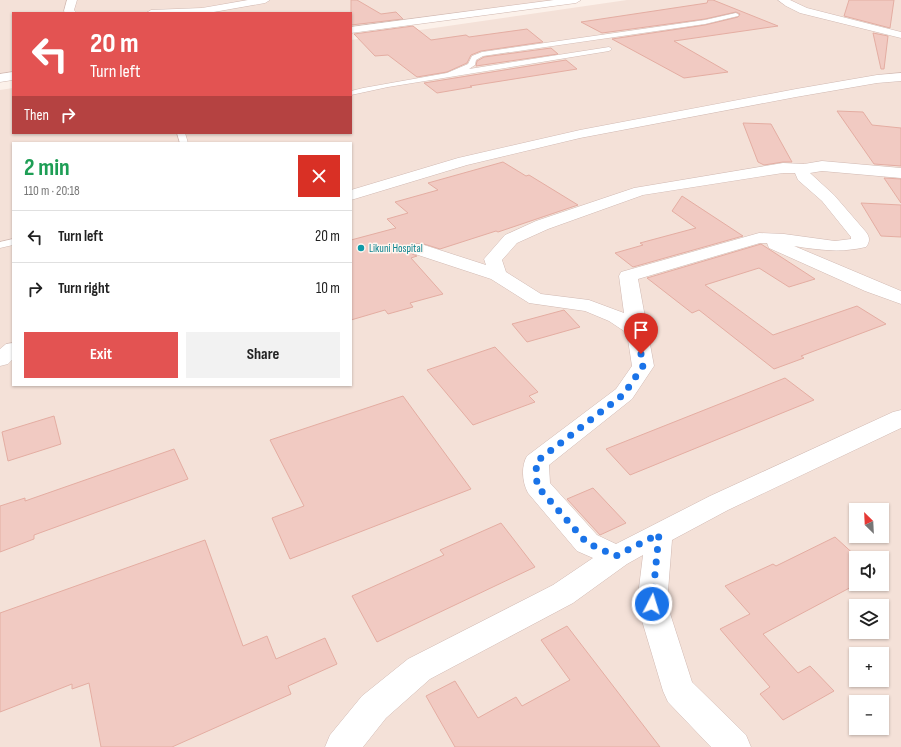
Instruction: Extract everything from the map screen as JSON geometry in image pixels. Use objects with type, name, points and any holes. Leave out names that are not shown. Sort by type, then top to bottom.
[{"type":"street","points":[[70,12],[69,11],[72,0]]},
{"type":"street","points":[[170,11],[186,7],[203,0]]},
{"type":"street","points":[[160,12],[202,11],[265,0]]},
{"type":"street","points":[[352,30],[576,0]]},
{"type":"street","points":[[783,0],[786,3],[820,15],[840,19],[886,33],[901,35]]},
{"type":"street","points":[[0,78],[12,76]]},
{"type":"street","points":[[352,196],[463,161],[580,134],[840,86],[901,77]]},
{"type":"street","points":[[498,275],[493,259],[511,240],[542,225],[640,191],[783,168],[804,169],[828,166],[901,173]]},
{"type":"street","points":[[616,556],[587,543],[537,486],[536,462],[624,394],[643,366],[628,276],[759,238],[773,237],[833,246],[850,246],[860,243],[860,236],[828,198],[804,177],[802,172],[804,169]]},
{"type":"street","points":[[759,238],[901,298]]},
{"type":"street","points":[[418,249],[498,275],[536,299],[589,306],[616,317],[637,330]]},
{"type":"street","points":[[0,359],[12,350]]},
{"type":"street","points":[[346,744],[374,706],[419,668],[564,594],[616,556],[719,503],[901,418]]},
{"type":"street","points":[[659,534],[652,604],[679,691],[734,747]]},
{"type":"lane","points":[[449,75],[465,69],[470,65],[474,57],[482,54],[705,22],[736,15]]},
{"type":"lane","points":[[352,93],[388,84],[609,49]]},
{"type":"lane","points":[[0,245],[12,242]]},
{"type":"shaded area","points":[[0,0],[568,0],[352,29],[352,12],[12,12],[12,73],[0,75]]},
{"type":"shaded area","points":[[627,0],[901,0],[901,747],[0,747],[0,90],[12,88],[12,134],[352,134],[352,40]]},
{"type":"building","points":[[351,0],[357,0],[381,14],[396,12],[403,19],[352,25]]},
{"type":"building","points":[[708,0],[713,0],[778,26],[674,41],[728,72],[684,78],[612,39],[705,25],[738,17],[740,14],[736,12],[705,19],[602,33],[581,22],[707,3]]},
{"type":"building","points":[[849,0],[894,0],[890,28],[844,16]]},
{"type":"building","points":[[413,26],[431,40],[466,35],[469,37],[527,29],[543,42],[481,51],[471,55],[467,63],[447,72],[417,77],[388,55],[375,56],[354,34]]},
{"type":"building","points":[[873,33],[888,36],[884,69],[881,69]]},
{"type":"building","points":[[551,48],[558,54],[476,66],[477,61],[484,57]]},
{"type":"building","points":[[566,60],[577,69],[470,86],[472,87],[437,93],[424,83]]},
{"type":"building","points":[[837,111],[863,112],[872,125],[901,128],[901,166],[874,164]]},
{"type":"building","points":[[743,123],[771,124],[792,162],[764,165],[758,162]]},
{"type":"building","points":[[503,162],[526,176],[529,175],[578,205],[498,232],[496,231],[440,249],[424,244],[412,244],[408,250],[417,256],[411,258],[443,294],[410,303],[413,307],[388,314],[385,310],[352,320],[352,240],[396,228],[387,219],[408,213],[395,202],[438,190],[428,183]]},
{"type":"building","points":[[884,178],[901,179],[901,203]]},
{"type":"building","points":[[682,196],[743,236],[633,267],[615,253],[643,245],[640,243],[696,228],[672,211]]},
{"type":"building","points":[[861,203],[901,205],[901,237],[881,236]]},
{"type":"building","points":[[761,244],[815,279],[789,287],[759,268],[705,285],[773,335],[857,306],[886,324],[801,356],[804,358],[774,369],[699,310],[692,313],[647,278]]},
{"type":"building","points":[[564,310],[580,327],[527,342],[512,324]]},
{"type":"building","points":[[495,347],[538,392],[529,396],[535,402],[473,425],[427,370]]},
{"type":"building","points":[[785,378],[814,400],[630,475],[606,449]]},
{"type":"building","points":[[403,396],[471,489],[290,559],[272,518],[304,506],[270,440]]},
{"type":"building","points":[[54,416],[61,444],[8,461],[2,432]]},
{"type":"building","points":[[174,449],[188,479],[34,535],[34,539],[0,552],[0,506],[25,498],[25,501]]},
{"type":"building","points":[[593,488],[626,523],[600,535],[567,499]]},
{"type":"building","points":[[501,523],[535,567],[377,642],[352,596],[444,555],[440,550]]},
{"type":"building","points":[[835,537],[850,551],[849,551],[849,588],[763,634],[798,673],[810,666],[834,691],[783,720],[760,694],[770,687],[720,629],[750,614],[725,586],[773,564],[776,566]]},
{"type":"building","points":[[205,540],[243,646],[267,636],[276,659],[325,638],[337,664],[288,686],[291,694],[172,747],[101,747],[89,683],[72,689],[72,684],[0,712],[0,613]]},
{"type":"building","points":[[567,626],[660,747],[455,747],[426,696],[455,681],[478,718],[516,697],[522,706],[570,680],[541,640]]},
{"type":"place","name":"Likuni Hospital","points":[[361,248]]},
{"type":"route","points":[[641,354],[643,366],[624,394],[536,462],[537,486],[587,543],[616,556],[659,534],[652,604]]}]
